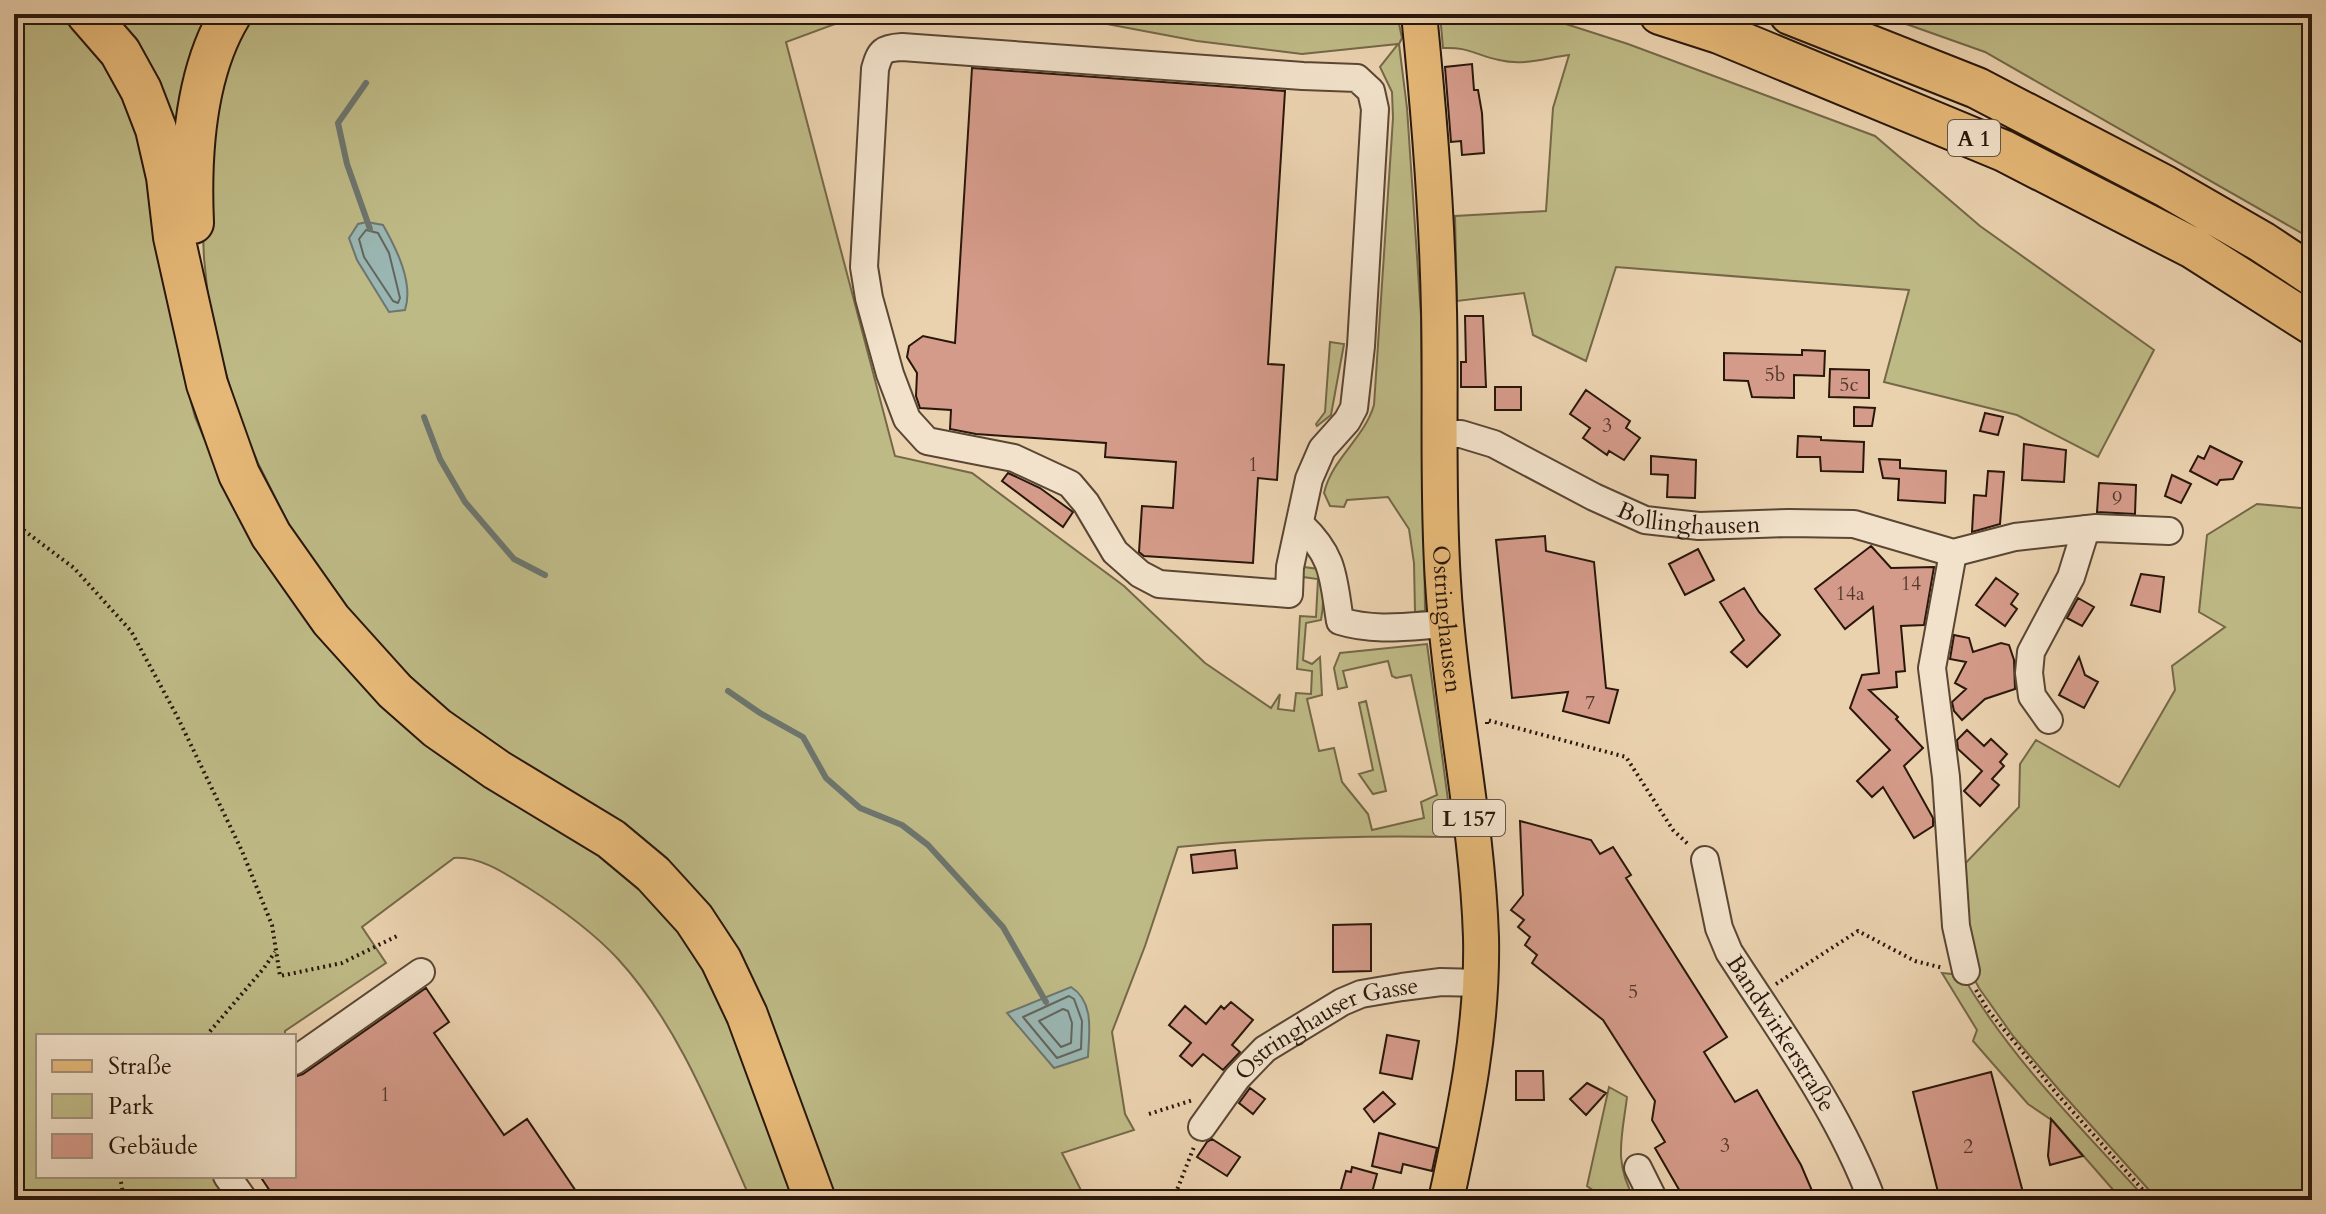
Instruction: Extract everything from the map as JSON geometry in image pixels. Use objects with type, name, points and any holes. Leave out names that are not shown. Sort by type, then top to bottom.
[{"type":"highway","points":[[87,14],[120,52],[153,119],[163,156],[174,237],[202,363],[227,445],[271,535],[309,592],[395,691],[437,728],[497,770],[611,839],[653,874],[694,919],[721,960],[747,1015],[815,1200]]},
{"type":"highway","points":[[190,303],[194,171],[200,107],[215,46],[231,14]]},
{"type":"highway","name":"A 1","points":[[1660,14],[1719,33],[2004,151],[2193,248],[2312,324]]},
{"type":"highway","name":"A 1","points":[[1790,14],[1977,88],[2165,186],[2312,275]]},
{"type":"main road","name":"Ostringhausen","points":[[1420,24],[1437,247],[1441,538],[1446,624],[1478,889],[1480,983],[1470,1083],[1446,1200]]},
{"type":"street","points":[[902,47],[1357,78],[1371,91],[1375,109],[1361,346],[1354,408],[1347,421],[1322,449],[1309,479],[1301,525],[1290,567],[1289,594],[1159,584],[1140,574],[1115,552],[1086,503],[1070,484],[1014,458],[927,441],[907,419],[890,374],[869,298],[864,267],[875,69],[879,53],[886,48],[902,47]]},
{"type":"street","name":"Bollinghausen","points":[[1440,434],[1461,434],[1494,444],[1645,520],[1699,526],[1854,524],[1953,553]]},
{"type":"street","points":[[1301,525],[1324,550],[1331,566],[1340,621],[1382,628],[1446,624]]},
{"type":"street","points":[[2049,720],[2032,696],[2029,673],[2031,652],[2071,577],[2086,529]]},
{"type":"street","points":[[1966,971],[1956,926],[1946,777],[1932,668],[1953,553],[2015,537],[2086,529],[2169,531]]},
{"type":"street","name":"Bandwirkerstraße","points":[[1705,860],[1719,928],[1729,952],[1830,1115],[1872,1200]]},
{"type":"street","points":[[296,1060],[421,972]]},
{"type":"street","name":"Ostringhauser Gasse","points":[[1202,1127],[1237,1078],[1265,1049],[1342,1002],[1361,994],[1402,987],[1441,982],[1480,983]]},
{"type":"street","points":[[1638,1168],[1654,1200]]},
{"type":"street","points":[[228,1178],[244,1200]]},
{"type":"path","points":[[14,523],[74,568],[131,631],[195,751],[242,851],[272,925],[280,976],[342,963],[397,936]]},
{"type":"path","points":[[1488,733],[1487,720],[1626,757],[1673,830],[1705,860]]},
{"type":"path","points":[[1757,996],[1858,931],[1915,961],[1966,971],[1988,1010],[2057,1094],[2152,1200]]},
{"type":"path","points":[[208,1034],[276,950]]},
{"type":"path","points":[[1173,1200],[1202,1127]]},
{"type":"path","points":[[120,1178],[124,1200]]},
{"type":"green space","points":[[14,14],[67,14],[89,36],[138,123],[181,364],[195,417],[224,485],[262,554],[646,889],[685,936],[719,989],[799,1200],[751,1200],[678,1044],[640,986],[608,949],[563,912],[510,877],[483,863],[454,858],[362,927],[386,963],[285,1031],[285,1034],[36,1034],[36,1178],[215,1178],[231,1200],[14,1200]]},
{"type":"green space","points":[[103,14],[215,14],[184,171]]},
{"type":"green space","points":[[245,14],[862,14],[786,42],[895,456],[972,473],[1124,586],[1205,663],[1271,708],[1280,694],[1278,709],[1294,711],[1296,693],[1311,694],[1312,671],[1297,669],[1300,616],[1316,617],[1318,579],[1303,577],[1303,567],[1319,569],[1323,594],[1321,620],[1306,623],[1303,660],[1312,664],[1320,657],[1322,695],[1307,699],[1319,751],[1334,748],[1342,782],[1368,814],[1372,830],[1424,818],[1421,802],[1437,795],[1411,675],[1392,676],[1388,661],[1343,671],[1347,687],[1338,689],[1334,668],[1340,653],[1427,644],[1453,837],[1315,838],[1178,847],[1112,1032],[1125,1114],[1134,1130],[1062,1153],[1086,1200],[831,1200],[748,976],[422,689],[347,610],[293,533],[258,463],[237,412],[208,297],[202,213],[205,141]]},
{"type":"green space","points":[[1005,14],[1397,14],[1402,38],[1399,44],[1407,108],[1421,316],[1425,611],[1415,612],[1414,563],[1409,529],[1388,497],[1347,500],[1344,507],[1330,506],[1324,493],[1334,469],[1363,428],[1374,405],[1393,118],[1392,92],[1380,67],[1398,44],[1302,54],[1197,41],[1091,21]]},
{"type":"green space","points":[[1440,14],[1535,14],[1628,44],[1875,136],[1980,226],[2154,350],[2098,457],[2017,415],[1884,382],[1909,290],[1616,267],[1586,361],[1533,335],[1524,293],[1457,301],[1455,216],[1546,211],[1553,108],[1569,55],[1517,62],[1443,48]]},
{"type":"green space","points":[[1878,14],[2312,14],[2312,239],[1985,52]]},
{"type":"green space","points":[[1330,342],[1344,344],[1331,415],[1317,426],[1325,412]]},
{"type":"green space","points":[[2257,504],[2312,509],[2312,1200],[2158,1200],[2013,1036],[1979,988],[1969,969],[1958,871],[2019,807],[2020,764],[2036,740],[2119,787],[2175,690],[2172,666],[2225,627],[2199,612],[2207,535]]},
{"type":"green space","points":[[1366,701],[1386,791],[1373,794],[1359,774],[1373,770],[1359,703]]},
{"type":"green space","points":[[1942,973],[1962,975],[2002,1036],[2025,1064],[2147,1200],[2122,1200],[2053,1121],[2028,1104],[1973,1041],[1977,1030]]},
{"type":"green space","points":[[1609,1087],[1627,1097],[1621,1162],[1635,1200],[1601,1200],[1587,1186]]},
{"type":"water","points":[[358,224],[383,225],[398,255],[407,289],[405,310],[389,312],[357,260],[349,238]]},
{"type":"water","points":[[1071,987],[1079,993],[1087,1009],[1088,1057],[1054,1068],[1007,1013]]},
{"type":"building","points":[[1472,64],[1474,90],[1478,90],[1482,113],[1484,153],[1462,155],[1461,141],[1451,142],[1445,67]]},
{"type":"building","points":[[972,68],[1285,91],[1268,364],[1284,365],[1277,480],[1258,478],[1253,563],[1144,556],[1139,552],[1142,506],[1173,508],[1176,462],[1105,457],[1106,443],[976,434],[950,429],[951,410],[920,408],[916,396],[917,373],[907,357],[909,346],[923,336],[955,343]]},
{"type":"building","points":[[1465,316],[1483,316],[1486,387],[1461,387],[1461,362],[1466,362]]},
{"type":"building","points":[[1802,350],[1825,351],[1824,376],[1794,375],[1794,398],[1752,397],[1748,381],[1724,380],[1724,353],[1802,355]]},
{"type":"building","points":[[1830,369],[1869,370],[1869,398],[1829,397]]},
{"type":"building","points":[[1495,387],[1521,387],[1521,410],[1495,410]]},
{"type":"building","points":[[1586,390],[1630,421],[1626,428],[1640,438],[1624,460],[1609,451],[1607,455],[1583,438],[1590,428],[1570,414]]},
{"type":"building","points":[[1854,407],[1875,408],[1872,426],[1854,426]]},
{"type":"building","points":[[1985,413],[2003,417],[1998,435],[1980,431]]},
{"type":"building","points":[[1798,436],[1864,442],[1863,472],[1821,471],[1820,457],[1797,457]]},
{"type":"building","points":[[2024,444],[2066,450],[2064,482],[2022,480]]},
{"type":"building","points":[[2210,446],[2242,462],[2233,479],[2220,480],[2217,485],[2190,471],[2198,456],[2204,459]]},
{"type":"building","points":[[1651,456],[1696,460],[1695,498],[1667,497],[1668,475],[1651,474]]},
{"type":"building","points":[[1879,459],[1900,460],[1900,468],[1946,471],[1945,503],[1898,500],[1899,479],[1883,478]]},
{"type":"building","points":[[1988,471],[2004,472],[2000,524],[1972,532],[1974,495],[1986,496]]},
{"type":"building","points":[[1008,473],[1040,488],[1073,512],[1063,527],[1002,481]]},
{"type":"building","points":[[2172,475],[2191,484],[2181,503],[2165,496]]},
{"type":"building","points":[[2099,483],[2136,485],[2135,514],[2097,512]]},
{"type":"building","points":[[1545,536],[1546,551],[1594,562],[1606,688],[1618,690],[1609,723],[1563,711],[1568,692],[1512,698],[1496,540]]},
{"type":"building","points":[[1871,546],[1891,568],[1934,567],[1924,625],[1901,626],[1905,671],[1896,672],[1897,687],[1869,690],[1898,717],[1896,719],[1923,748],[1904,766],[1933,818],[1933,826],[1914,838],[1883,787],[1872,797],[1857,781],[1890,750],[1850,708],[1862,675],[1879,673],[1873,607],[1845,629],[1815,589]]},
{"type":"building","points":[[1698,549],[1714,580],[1685,595],[1669,564]]},
{"type":"building","points":[[2141,574],[2164,577],[2160,612],[2131,605]]},
{"type":"building","points":[[1996,578],[2018,594],[2011,604],[2017,609],[2005,626],[1976,605]]},
{"type":"building","points":[[1744,588],[1759,612],[1780,635],[1747,667],[1731,652],[1744,640],[1720,602]]},
{"type":"building","points":[[2078,598],[2094,607],[2082,626],[2067,618]]},
{"type":"building","points":[[1954,635],[1969,638],[1973,652],[2001,643],[2009,645],[2014,660],[2015,689],[1985,699],[1962,720],[1954,711],[1952,702],[1966,689],[1955,683],[1966,662],[1950,659]]},
{"type":"building","points":[[2079,657],[2085,675],[2098,682],[2084,708],[2059,695]]},
{"type":"building","points":[[1967,730],[1984,746],[1991,739],[2007,754],[2000,762],[2004,766],[1992,779],[1999,785],[1980,806],[1964,791],[1982,771],[1958,749],[1957,740]]},
{"type":"building","points":[[1520,821],[1591,840],[1600,854],[1613,847],[1631,875],[1626,878],[1727,1037],[1704,1052],[1735,1102],[1757,1090],[1801,1165],[1816,1200],[1685,1200],[1655,1148],[1665,1142],[1652,1120],[1655,1101],[1603,1020],[1532,963],[1537,955],[1525,945],[1530,937],[1518,927],[1524,920],[1511,910],[1523,895]]},
{"type":"building","points":[[1235,850],[1237,868],[1193,873],[1191,855]]},
{"type":"building","points":[[1371,924],[1371,971],[1333,972],[1333,925]]},
{"type":"building","points":[[426,988],[449,1022],[434,1033],[504,1135],[527,1119],[582,1200],[276,1200],[261,1178],[296,1178],[296,1076]]},
{"type":"building","points":[[1231,1002],[1253,1020],[1232,1045],[1240,1052],[1223,1070],[1203,1054],[1192,1066],[1180,1056],[1191,1043],[1169,1025],[1185,1006],[1206,1024],[1221,1006],[1224,1009]]},
{"type":"building","points":[[1387,1035],[1419,1041],[1412,1079],[1380,1073]]},
{"type":"building","points":[[1516,1071],[1543,1071],[1544,1100],[1516,1100]]},
{"type":"building","points":[[1991,1072],[2025,1200],[1940,1200],[1913,1092]]},
{"type":"building","points":[[1587,1083],[1606,1093],[1586,1115],[1570,1099]]},
{"type":"building","points":[[1250,1088],[1265,1099],[1253,1114],[1239,1103]]},
{"type":"building","points":[[1383,1092],[1395,1104],[1374,1122],[1364,1109]]},
{"type":"building","points":[[2051,1119],[2083,1156],[2050,1165]]},
{"type":"building","points":[[1379,1133],[1437,1148],[1432,1171],[1403,1164],[1401,1173],[1372,1166]]},
{"type":"building","points":[[1212,1139],[1240,1157],[1227,1176],[1197,1157]]},
{"type":"building","points":[[1352,1167],[1377,1174],[1370,1200],[1338,1200],[1346,1171],[1351,1172]]},
{"type":"waterway","points":[[366,83],[338,123],[347,164],[370,229]]},
{"type":"waterway","points":[[424,417],[440,459],[465,502],[514,559],[545,575]]},
{"type":"waterway","points":[[728,691],[803,737],[826,778],[860,808],[902,825],[928,845],[1003,927],[1046,1002]]}]
